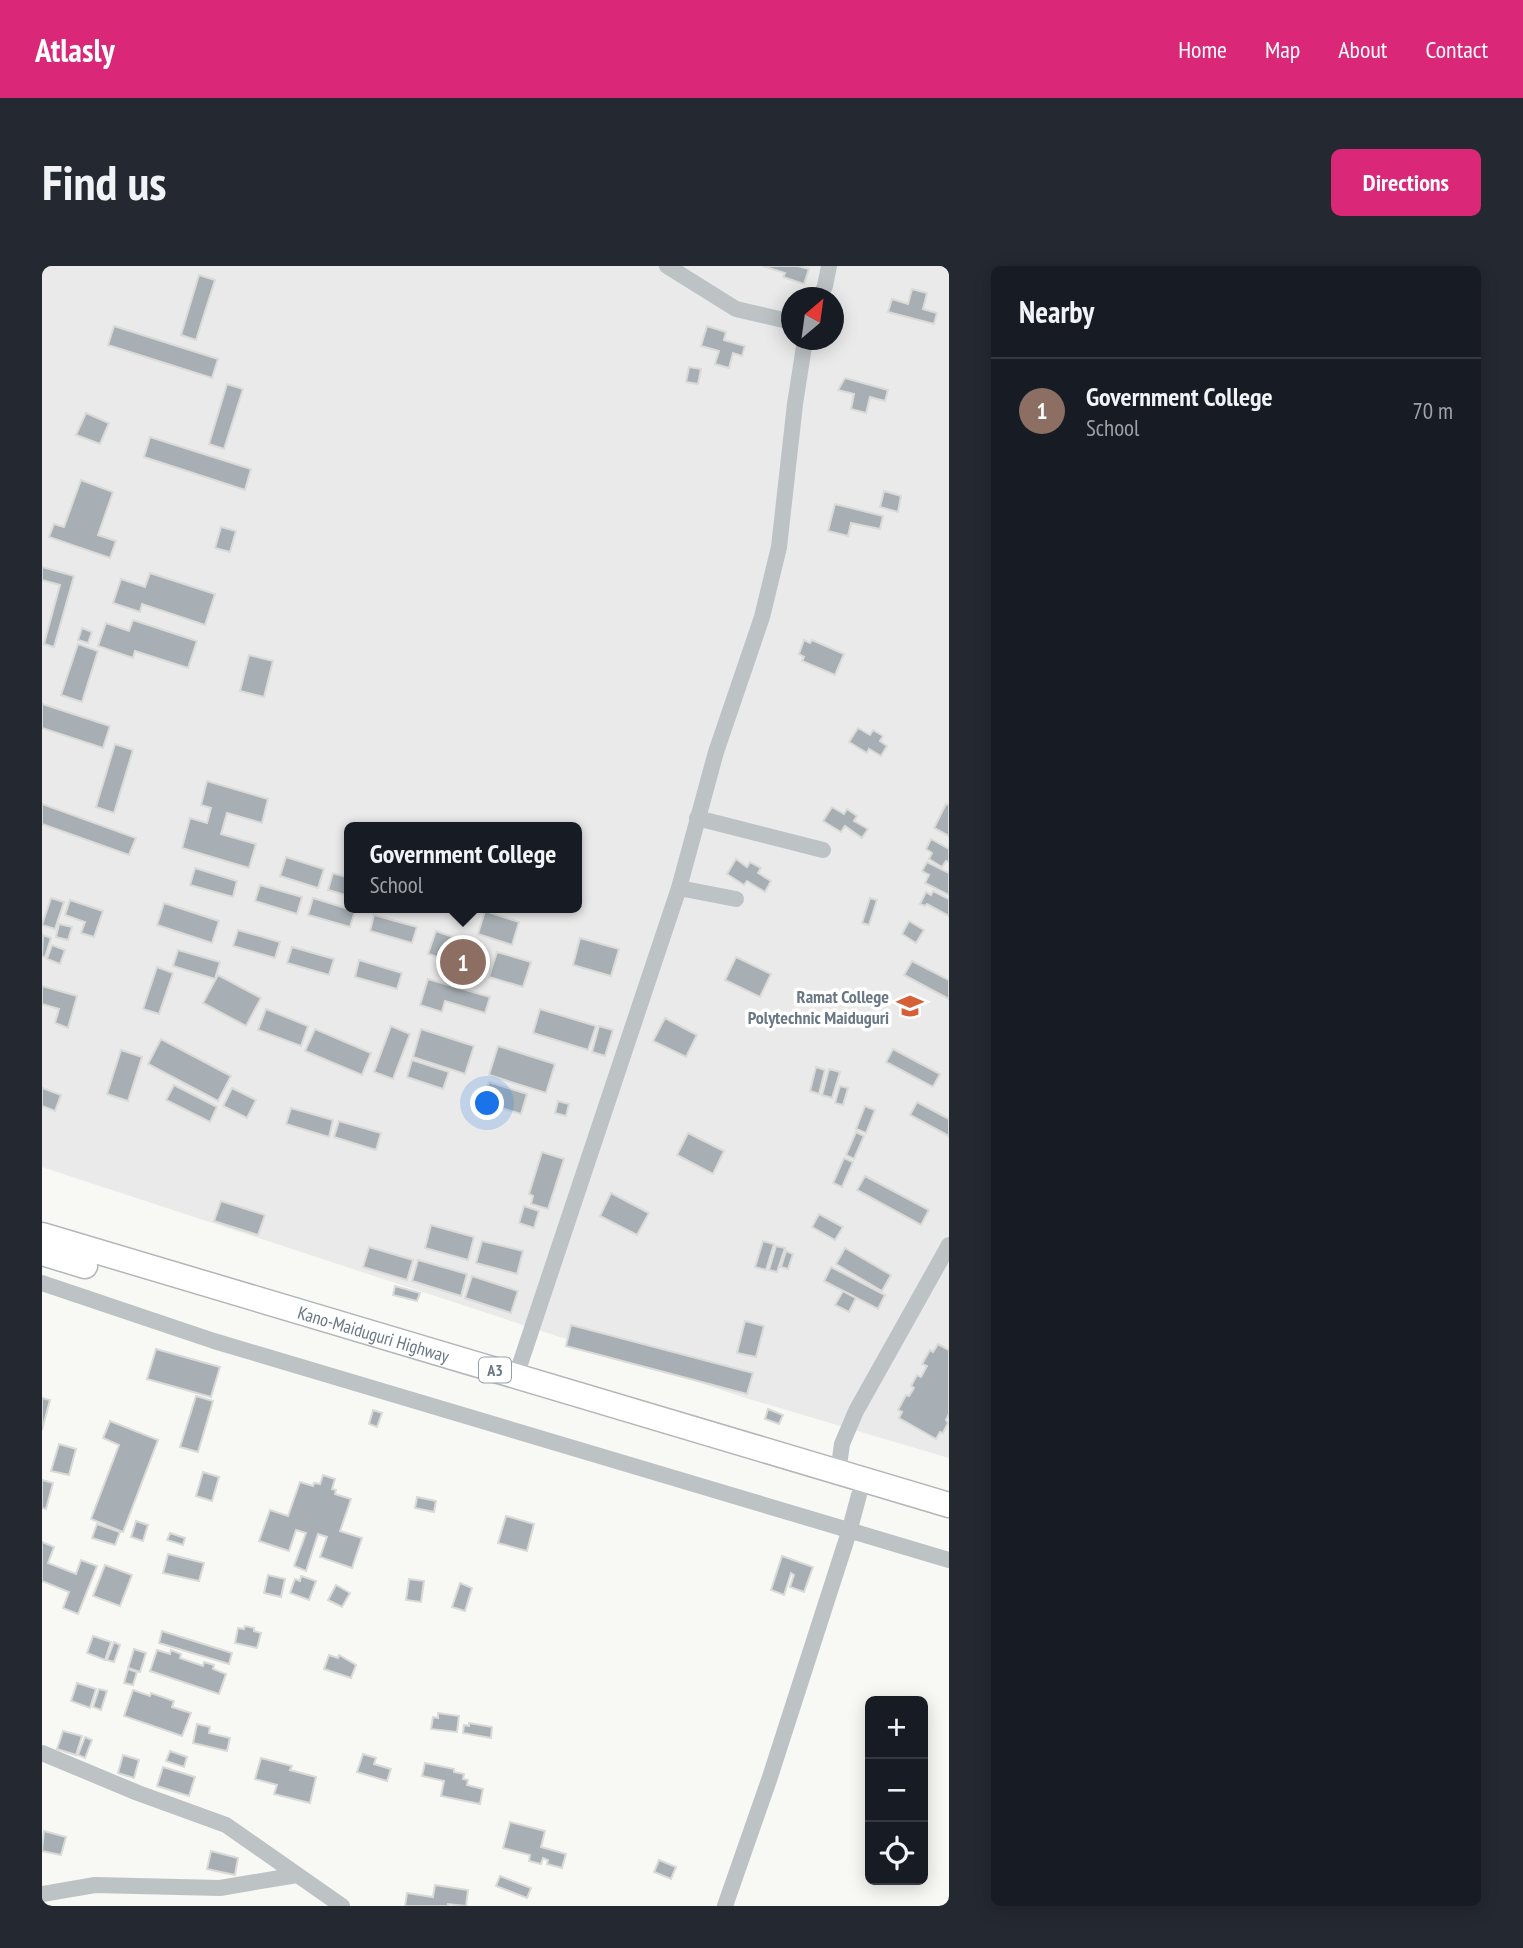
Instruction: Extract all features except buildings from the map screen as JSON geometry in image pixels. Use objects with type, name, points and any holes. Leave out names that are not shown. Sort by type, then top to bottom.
[{"type":"highway","name":"Kano-Maiduguri Highway","points":[[42,1235],[949,1505]]},
{"type":"highway","name":"Kano-Maiduguri Highway","points":[[42,1253],[949,1521]]},
{"type":"street","points":[[667,266],[736,309],[781,320]]},
{"type":"street","points":[[825,287],[829,266]]},
{"type":"street","points":[[516,1376],[679,888],[716,752],[762,617],[779,547],[803,350]]},
{"type":"street","points":[[697,818],[823,850]]},
{"type":"street","points":[[679,888],[736,899]]},
{"type":"street","points":[[838,1473],[842,1444],[856,1411],[948,1250]]},
{"type":"street","points":[[42,1283],[214,1341],[949,1560]]},
{"type":"street","points":[[725,1906],[769,1780],[859,1495]]},
{"type":"street","points":[[42,1754],[226,1825],[342,1906]]},
{"type":"street","points":[[42,1894],[95,1885],[220,1888],[297,1875]]},
{"type":"shaded area","points":[[42,266],[949,266],[949,1458],[749,1399],[42,1167]]},
{"type":"place","name":"Government College","points":[[463,962]]},
{"type":"place","name":"Ramat College Polytechnic Maiduguri","points":[[910,1006]]}]
